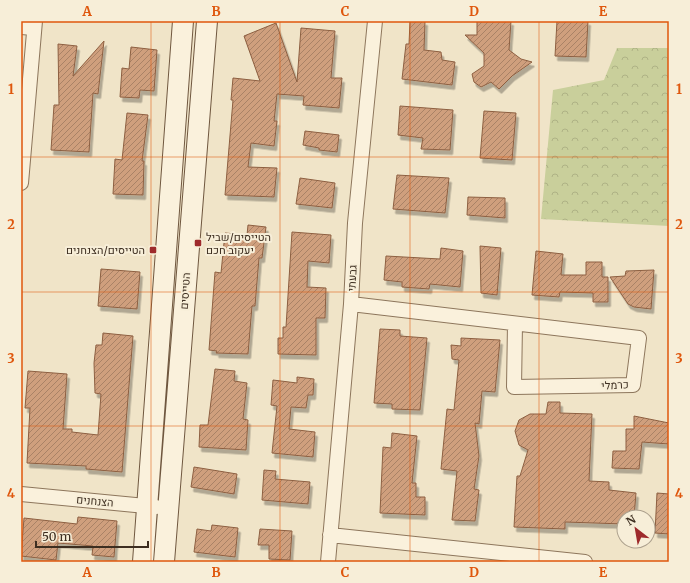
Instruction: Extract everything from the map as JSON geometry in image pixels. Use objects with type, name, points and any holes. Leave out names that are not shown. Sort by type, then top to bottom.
[{"type":"street","name":"הטייסים","points":[[143,562],[184,21]]},
{"type":"street","name":"הטייסים","points":[[164,562],[207,21]]},
{"type":"street","name":"גבעתי","points":[[328,562],[351,304],[355,223],[375,21]]},
{"type":"street","points":[[21,182],[30,25]]},
{"type":"street","name":"כרמלי","points":[[351,304],[639,338],[633,385],[514,387],[515,324]]},
{"type":"street","name":"הצנחנים","points":[[21,494],[168,508]]},
{"type":"street","points":[[330,534],[586,562]]},
{"type":"green space","points":[[617,48],[669,48],[669,226],[541,219],[553,90],[604,80]]},
{"type":"building","points":[[410,21],[425,21],[424,50],[441,52],[442,60],[455,62],[452,85],[402,79],[406,44],[409,44]]},
{"type":"building","points":[[477,21],[511,21],[509,50],[521,59],[532,62],[512,76],[499,89],[491,82],[481,87],[474,82],[472,74],[484,66],[484,53],[465,35],[477,35]]},
{"type":"building","points":[[557,21],[588,21],[586,57],[555,56]]},
{"type":"building","points":[[276,23],[297,82],[301,28],[335,31],[331,78],[342,78],[339,108],[303,105],[304,96],[277,94],[274,121],[277,121],[274,146],[251,143],[248,167],[277,168],[274,197],[225,195],[233,100],[231,100],[233,78],[260,81],[244,36]]},
{"type":"building","points":[[104,41],[98,94],[93,93],[89,152],[51,150],[54,105],[59,105],[58,44],[77,46],[73,76]]},
{"type":"building","points":[[131,47],[157,50],[154,91],[140,90],[139,98],[120,97],[122,68],[129,69]]},
{"type":"building","points":[[400,106],[453,110],[450,150],[421,149],[423,138],[398,135]]},
{"type":"building","points":[[484,111],[516,113],[512,160],[480,158]]},
{"type":"building","points":[[127,113],[148,115],[142,161],[144,161],[143,195],[113,194],[115,159],[122,160]]},
{"type":"building","points":[[305,131],[339,135],[337,152],[319,150],[319,148],[303,145]]},
{"type":"building","points":[[397,175],[449,178],[445,213],[393,209]]},
{"type":"building","points":[[300,178],[335,183],[332,208],[296,204]]},
{"type":"building","points":[[468,197],[505,198],[505,218],[467,215]]},
{"type":"building","points":[[248,225],[266,227],[262,258],[259,258],[255,306],[252,306],[248,354],[216,353],[217,351],[209,350],[215,272],[221,273],[225,233],[247,235]]},
{"type":"building","points":[[292,232],[331,235],[329,263],[308,261],[307,287],[326,288],[325,318],[316,318],[316,355],[278,354],[278,338],[283,338],[283,327],[286,327]]},
{"type":"building","points":[[480,246],[501,248],[497,295],[481,293]]},
{"type":"building","points":[[441,248],[463,251],[460,287],[430,284],[429,289],[402,287],[402,282],[384,280],[386,256],[440,259]]},
{"type":"building","points":[[536,251],[563,254],[561,275],[586,275],[586,262],[602,262],[602,277],[608,277],[608,302],[593,302],[593,293],[560,292],[559,297],[532,295]]},
{"type":"building","points":[[101,269],[140,272],[137,309],[98,306]]},
{"type":"building","points":[[654,270],[651,309],[634,307],[628,304],[610,277],[625,276],[626,271]]},
{"type":"building","points":[[380,329],[400,330],[400,336],[427,338],[420,410],[392,409],[392,404],[374,403]]},
{"type":"building","points":[[103,333],[133,336],[122,472],[86,469],[86,466],[27,463],[30,408],[25,408],[28,371],[67,374],[63,429],[72,429],[72,432],[98,435],[101,394],[95,393],[94,363],[96,345],[102,345]]},
{"type":"building","points":[[461,338],[500,340],[495,392],[482,391],[479,424],[475,423],[479,456],[474,489],[479,490],[475,521],[452,520],[457,471],[441,469],[447,409],[454,410],[459,360],[452,359],[451,345],[461,346]]},
{"type":"building","points":[[215,369],[235,371],[234,381],[247,383],[243,419],[248,420],[246,450],[199,447],[200,425],[208,425]]},
{"type":"building","points":[[297,377],[314,379],[313,395],[308,395],[306,408],[291,407],[289,429],[315,432],[313,457],[272,453],[277,406],[271,405],[273,380],[297,383]]},
{"type":"building","points":[[548,402],[560,402],[560,413],[592,414],[589,481],[609,482],[609,490],[636,493],[635,509],[616,509],[616,524],[565,522],[565,529],[514,527],[517,476],[520,476],[528,450],[519,445],[515,431],[519,420],[530,414],[546,414]]},
{"type":"building","points":[[634,416],[669,423],[669,444],[642,442],[639,469],[612,468],[613,451],[626,451],[626,429],[634,429]]},
{"type":"building","points":[[392,433],[417,436],[412,483],[416,483],[416,497],[425,497],[425,515],[380,513],[383,447],[391,448]]},
{"type":"building","points":[[194,467],[237,474],[234,494],[191,487]]},
{"type":"building","points":[[264,470],[276,471],[275,479],[310,482],[308,504],[262,500]]},
{"type":"building","points":[[657,493],[669,494],[669,534],[656,533]]},
{"type":"building","points":[[78,517],[117,521],[114,557],[92,555],[93,546],[58,543],[56,560],[21,556],[24,518],[77,524]]},
{"type":"building","points":[[212,525],[238,528],[235,557],[194,552],[197,529],[211,531]]},
{"type":"building","points":[[260,529],[292,531],[290,560],[269,559],[269,545],[258,545]]},
{"type":"place","name":"הטייסים/שביל יעקוב חכם","points":[[198,243]]},
{"type":"place","name":"הטייסים/הצנחנים","points":[[153,250]]}]
